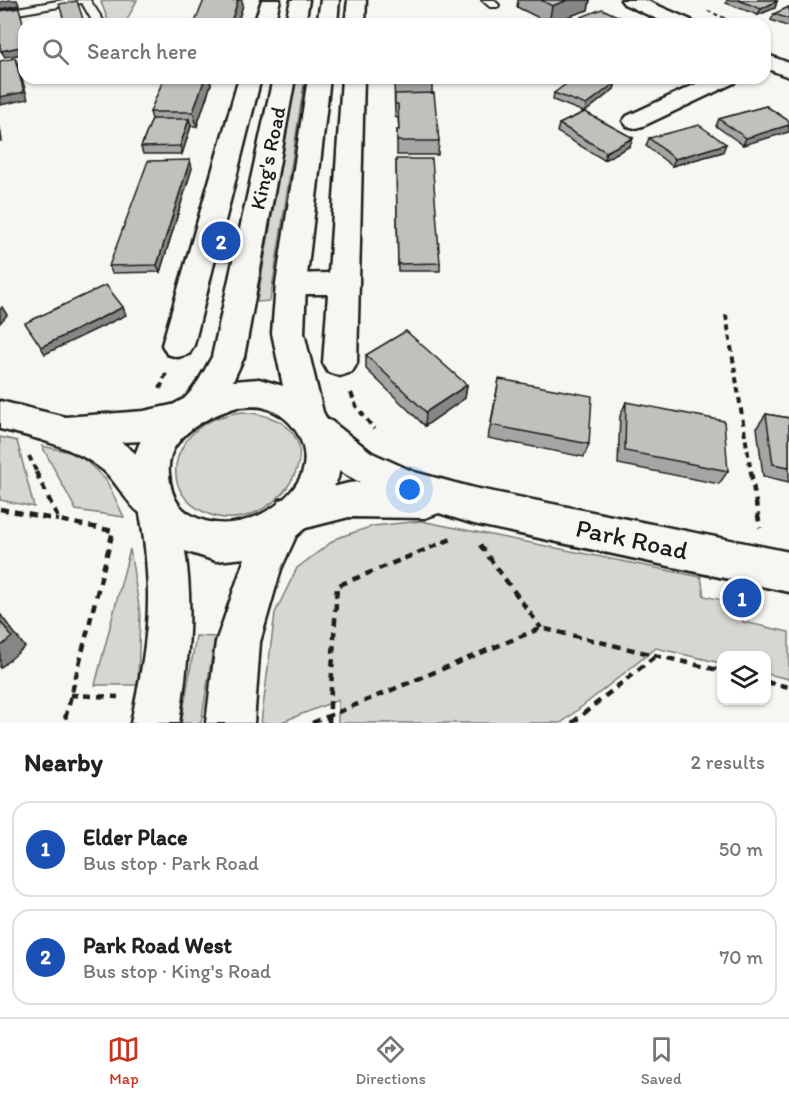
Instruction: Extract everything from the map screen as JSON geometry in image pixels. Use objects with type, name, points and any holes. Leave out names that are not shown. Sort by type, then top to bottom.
[{"type":"street","points":[[266,18],[270,0]]},
{"type":"street","points":[[296,18],[300,0]]},
{"type":"street","points":[[328,18],[330,0]]},
{"type":"street","points":[[356,18],[357,0]]},
{"type":"street","points":[[630,0],[670,18]]},
{"type":"street","points":[[771,63],[789,71]]},
{"type":"street","points":[[178,345],[248,84]]},
{"type":"street","name":"King's Road","points":[[189,412],[215,383],[228,357],[283,84]]},
{"type":"street","name":"King's Road","points":[[156,505],[167,521],[191,536],[221,542],[253,537],[288,518],[305,503],[319,478],[323,454],[312,423],[288,333],[291,284],[318,84]]},
{"type":"street","points":[[340,363],[353,84]]},
{"type":"street","points":[[635,122],[714,84]]},
{"type":"street","points":[[204,250],[249,250]]},
{"type":"street","points":[[291,284],[342,283]]},
{"type":"street","name":"King's Road","points":[[136,716],[162,683],[170,615],[166,560],[148,475],[154,450],[168,428],[189,412],[212,399],[238,393],[264,393],[287,401],[312,423]]},
{"type":"street","points":[[63,431],[144,426],[189,412]]},
{"type":"street","points":[[14,418],[63,431],[99,446],[128,470],[156,505]]},
{"type":"street","name":"Park Road","points":[[312,423],[359,464],[407,487],[470,528]]},
{"type":"street","name":"Park Road","points":[[288,518],[349,500],[394,499],[470,528],[778,570]]},
{"type":"street","name":"King's Road","points":[[230,723],[238,642],[261,568],[288,518]]},
{"type":"lane","points":[[0,14],[83,0],[96,18]]},
{"type":"path","points":[[726,315],[778,570]]},
{"type":"path","points":[[150,393],[160,390],[178,345]]},
{"type":"path","points":[[340,363],[356,406],[381,437]]},
{"type":"path","points":[[14,418],[59,520]]},
{"type":"path","points":[[0,509],[113,531],[64,723]]},
{"type":"path","points":[[329,723],[337,586],[470,528],[541,628]]},
{"type":"path","points":[[312,723],[541,628],[717,670]]},
{"type":"path","points":[[572,723],[656,656]]},
{"type":"path","points":[[771,683],[789,687]]},
{"type":"path","points":[[70,695],[120,697],[136,716]]},
{"type":"shaded area","points":[[137,0],[128,18],[107,18],[101,2]]},
{"type":"shaded area","points":[[295,84],[304,84],[270,301],[257,302]]},
{"type":"shaded area","points":[[242,412],[276,420],[295,436],[299,456],[293,478],[278,498],[256,512],[231,518],[204,512],[191,504],[182,494],[177,482],[178,458],[183,446],[203,425],[222,416]]},
{"type":"shaded area","points":[[0,437],[17,441],[34,507],[0,500]]},
{"type":"shaded area","points":[[42,446],[79,454],[106,480],[124,517],[76,510]]},
{"type":"shaded area","points":[[421,521],[701,577],[704,596],[740,604],[743,622],[789,632],[789,679],[771,675],[771,651],[717,651],[717,662],[656,648],[561,723],[338,723],[338,700],[279,723],[261,723],[275,613],[297,568],[337,538],[373,526]]},
{"type":"shaded area","points":[[130,549],[140,613],[138,685],[95,685]]},
{"type":"shaded area","points":[[196,636],[215,637],[201,723],[181,723]]},
{"type":"building","points":[[204,0],[238,0],[232,18],[197,18]]},
{"type":"building","points":[[541,0],[568,0],[552,6]]},
{"type":"building","points":[[738,0],[774,0],[777,1],[761,9]]},
{"type":"building","points":[[77,1],[83,18],[63,18],[59,4]]},
{"type":"building","points":[[789,7],[789,19],[774,14]]},
{"type":"building","points":[[19,8],[22,18],[18,18],[18,47],[1,51],[0,11]]},
{"type":"building","points":[[602,9],[622,18],[583,18],[581,17]]},
{"type":"building","points":[[15,58],[18,84],[22,84],[24,92],[0,97],[0,61]]},
{"type":"building","points":[[162,84],[203,84],[193,112],[150,112]]},
{"type":"building","points":[[566,84],[613,84],[586,105],[554,93]]},
{"type":"building","points":[[434,93],[439,141],[397,141],[398,104],[395,104],[395,94]]},
{"type":"building","points":[[766,106],[789,121],[789,125],[746,138],[719,119]]},
{"type":"building","points":[[585,112],[633,138],[606,152],[559,124]]},
{"type":"building","points":[[152,119],[189,119],[180,146],[141,147]]},
{"type":"building","points":[[699,125],[726,144],[675,159],[649,138]]},
{"type":"building","points":[[396,159],[432,159],[440,263],[398,264]]},
{"type":"building","points":[[190,160],[157,265],[109,266],[148,161]]},
{"type":"building","points":[[106,285],[123,307],[41,347],[25,323]]},
{"type":"building","points":[[406,331],[467,385],[426,412],[366,355]]},
{"type":"building","points":[[499,379],[592,396],[589,444],[491,425]]},
{"type":"building","points":[[626,402],[724,421],[728,471],[625,451]]},
{"type":"building","points":[[766,414],[789,418],[789,467],[773,464]]},
{"type":"building","points":[[0,621],[12,637],[0,647]]},
{"type":"place","name":"Park Road West","points":[[221,241]]},
{"type":"place","name":"Elder Place","points":[[742,598]]}]
